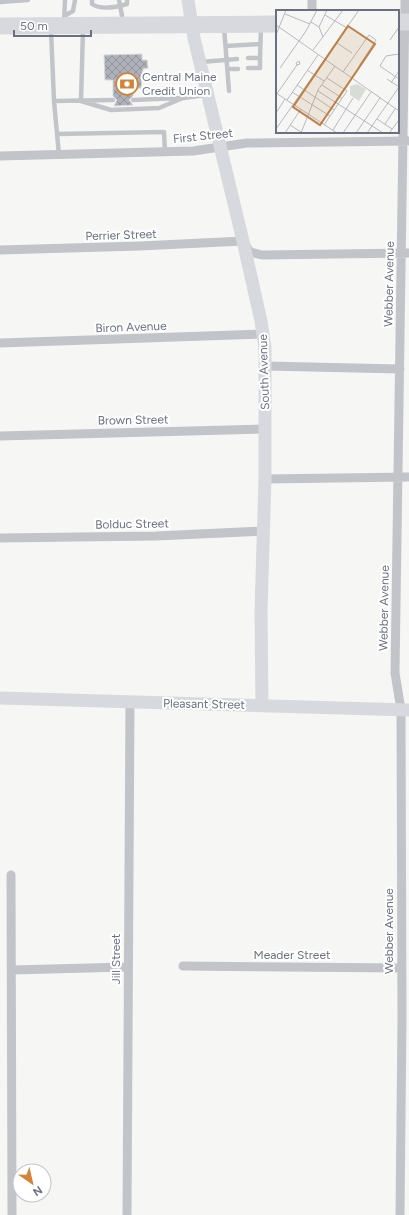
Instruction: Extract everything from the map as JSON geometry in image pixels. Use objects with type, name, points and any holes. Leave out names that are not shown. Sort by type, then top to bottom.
[{"type":"highway","points":[[0,26],[60,22],[83,25],[269,24]]},
{"type":"street","name":"South Avenue","points":[[188,0],[200,62],[243,241],[263,334],[266,366],[266,429],[261,611],[262,705]]},
{"type":"street","name":"Webber Avenue","points":[[400,1215],[405,1184],[401,968],[405,710],[395,672],[400,369],[405,253],[405,0]]},
{"type":"street","name":"First Street","points":[[0,156],[193,151],[247,142],[356,143],[406,141]]},
{"type":"street","points":[[243,241],[250,252],[262,255],[405,253]]},
{"type":"street","name":"Perrier Street","points":[[0,250],[243,241]]},
{"type":"street","name":"Biron Avenue","points":[[0,343],[263,334]]},
{"type":"street","points":[[266,366],[400,369]]},
{"type":"street","name":"Brown Street","points":[[0,436],[266,429]]},
{"type":"street","points":[[265,479],[409,477]]},
{"type":"street","name":"Bolduc Street","points":[[0,538],[156,536],[264,531]]},
{"type":"street","name":"Pleasant Street","points":[[0,698],[405,710]]},
{"type":"street","name":"Jill Street","points":[[127,1215],[127,967],[130,702]]},
{"type":"street","points":[[11,874],[12,1215]]},
{"type":"street","name":"Meader Street","points":[[183,966],[401,968]]},
{"type":"street","points":[[12,970],[127,967]]},
{"type":"lane","points":[[0,2],[28,0]]},
{"type":"lane","points":[[59,155],[54,101],[60,22],[65,0]]},
{"type":"lane","points":[[60,22],[73,11],[75,0]]},
{"type":"lane","points":[[92,0],[92,4],[97,7],[120,6],[127,4],[127,0]]},
{"type":"lane","points":[[119,0],[124,25]]},
{"type":"lane","points":[[248,68],[260,68],[260,44],[269,24]]},
{"type":"lane","points":[[82,101],[83,25]]},
{"type":"lane","points":[[224,25],[229,91]]},
{"type":"lane","points":[[226,46],[260,44]]},
{"type":"lane","points":[[248,58],[260,58]]},
{"type":"lane","points":[[200,62],[237,59]]},
{"type":"lane","points":[[228,69],[238,69]]},
{"type":"lane","points":[[133,100],[183,98],[208,94]]},
{"type":"lane","points":[[82,101],[111,110],[159,108],[183,98]]},
{"type":"lane","points":[[54,101],[114,100]]},
{"type":"lane","points":[[57,134],[164,132],[165,152]]},
{"type":"building","name":"Central Maine Credit Union","points":[[142,54],[142,60],[147,60],[148,68],[143,69],[141,88],[133,89],[133,96],[129,100],[133,105],[114,106],[117,100],[113,96],[113,80],[105,80],[104,55]]},
{"type":"place","name":"Central Maine Credit Union","points":[[127,84]]}]
